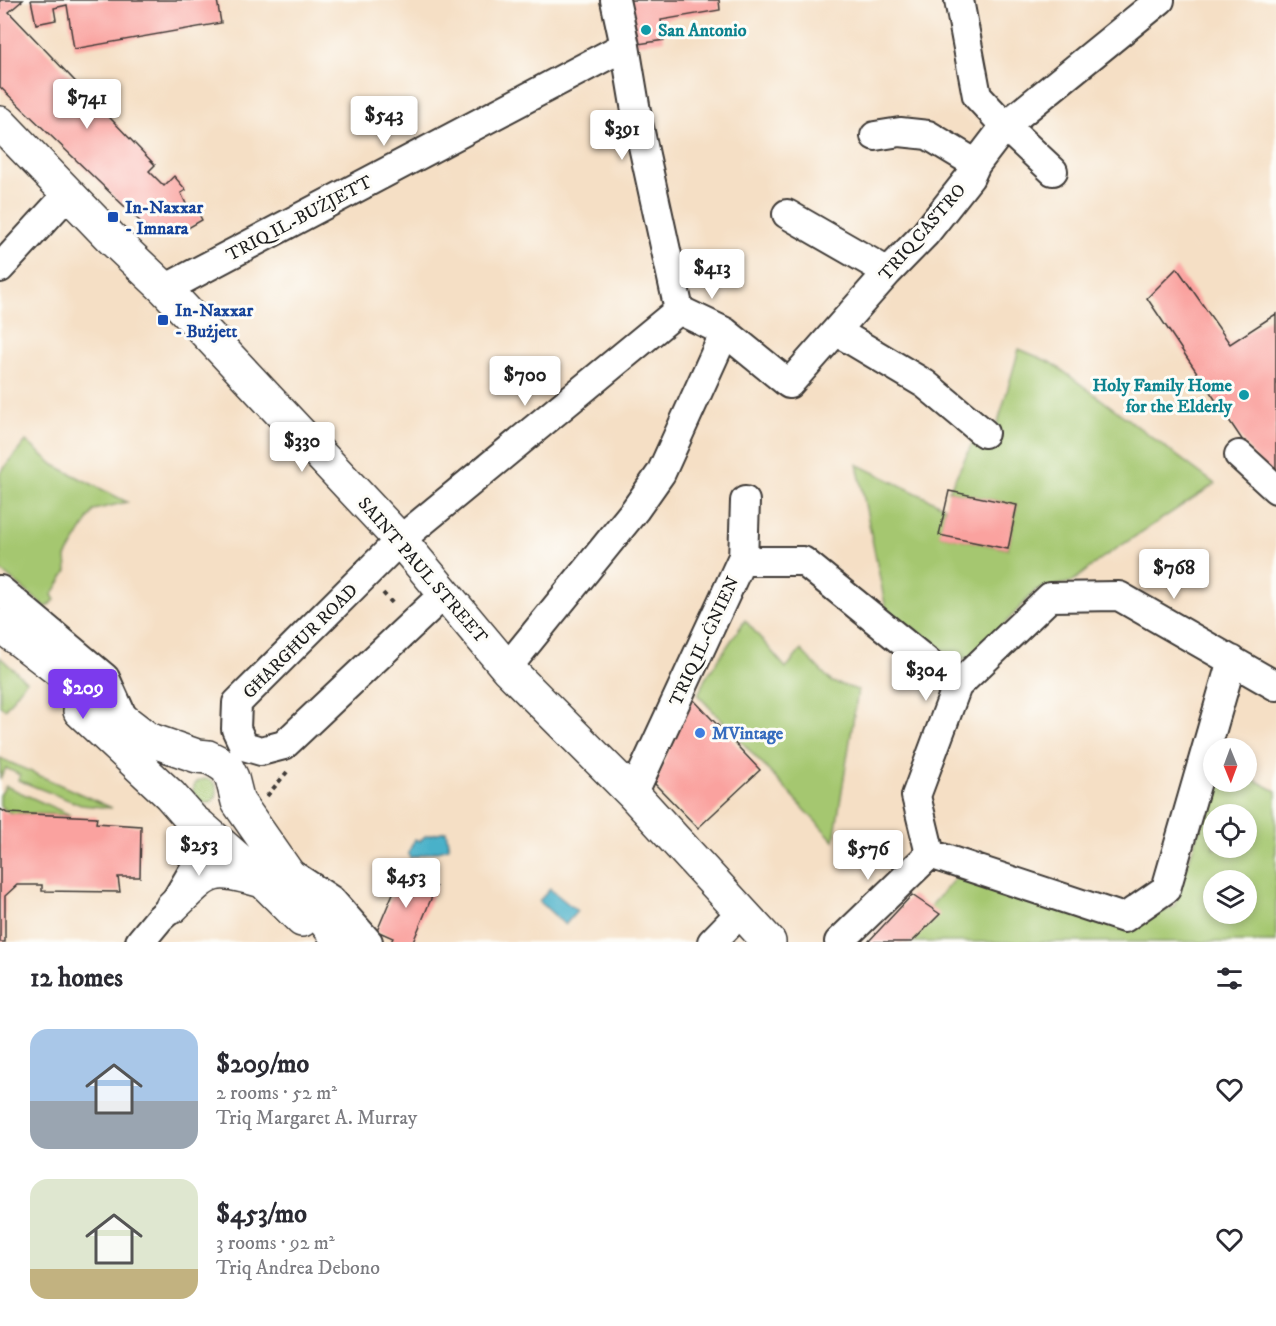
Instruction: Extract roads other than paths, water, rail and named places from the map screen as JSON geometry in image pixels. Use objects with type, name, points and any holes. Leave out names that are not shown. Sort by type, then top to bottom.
[{"type":"main road","name":"SAINT PAUL STREET","points":[[0,123],[110,237],[165,289],[400,540],[507,668],[633,794],[769,942]]},
{"type":"main road","points":[[0,626],[148,739],[197,756],[208,757],[227,768],[232,778],[221,817]]},
{"type":"main road","points":[[0,636],[170,795],[221,817],[275,876],[341,942]]},
{"type":"main road","points":[[170,795],[177,770],[197,756]]},
{"type":"main road","points":[[221,817],[275,876],[324,942]]},
{"type":"main road","points":[[166,913],[196,884],[215,872],[275,876]]},
{"type":"street","points":[[615,0],[638,123],[679,310]]},
{"type":"street","points":[[959,0],[977,96],[1053,171]]},
{"type":"street","name":"TRIQ CASTRO","points":[[679,310],[725,332],[789,384],[888,272],[925,234],[1005,126],[1160,0]]},
{"type":"street","name":"TRIQ IL-BUŻJETT","points":[[165,289],[625,46]]},
{"type":"street","points":[[875,136],[900,132],[928,135],[973,171]]},
{"type":"street","points":[[0,268],[68,194]]},
{"type":"street","points":[[787,214],[888,272]]},
{"type":"street","name":"GĦARGĦUR ROAD","points":[[444,594],[284,745],[261,751],[244,746],[236,729],[237,703],[400,540],[679,310]]},
{"type":"street","points":[[836,330],[925,384],[984,433]]},
{"type":"street","points":[[507,668],[661,473],[725,332]]},
{"type":"street","points":[[1239,455],[1276,489]]},
{"type":"street","points":[[743,561],[745,501]]},
{"type":"street","name":"TRIQ IL-ĠNIEN","points":[[633,794],[741,561],[803,561],[957,686]]},
{"type":"street","points":[[0,590],[105,678],[125,722]]},
{"type":"street","points":[[930,854],[916,796],[957,686],[1050,597],[1119,596],[1276,686]]},
{"type":"street","points":[[930,854],[1124,918],[1166,889],[1232,660]]},
{"type":"street","points":[[140,942],[166,913],[183,854],[221,817]]},
{"type":"street","points":[[839,942],[930,854]]},
{"type":"street","points":[[275,876],[331,900],[368,942]]},
{"type":"street","points":[[712,942],[741,912]]},
{"type":"water","points":[[446,831],[449,848],[410,858],[408,853],[415,839],[420,841],[425,836]]},
{"type":"water","points":[[550,889],[577,911],[565,925],[539,901]]},
{"type":"place","name":"San Antonio","points":[[646,30]]},
{"type":"place","name":"In-Naxxar - Imnara","points":[[113,217]]},
{"type":"place","name":"In-Naxxar - Bużjett","points":[[163,320]]},
{"type":"place","name":"Holy Family Home for the Elderly","points":[[1244,395]]},
{"type":"place","name":"MVintage","points":[[700,733]]}]
